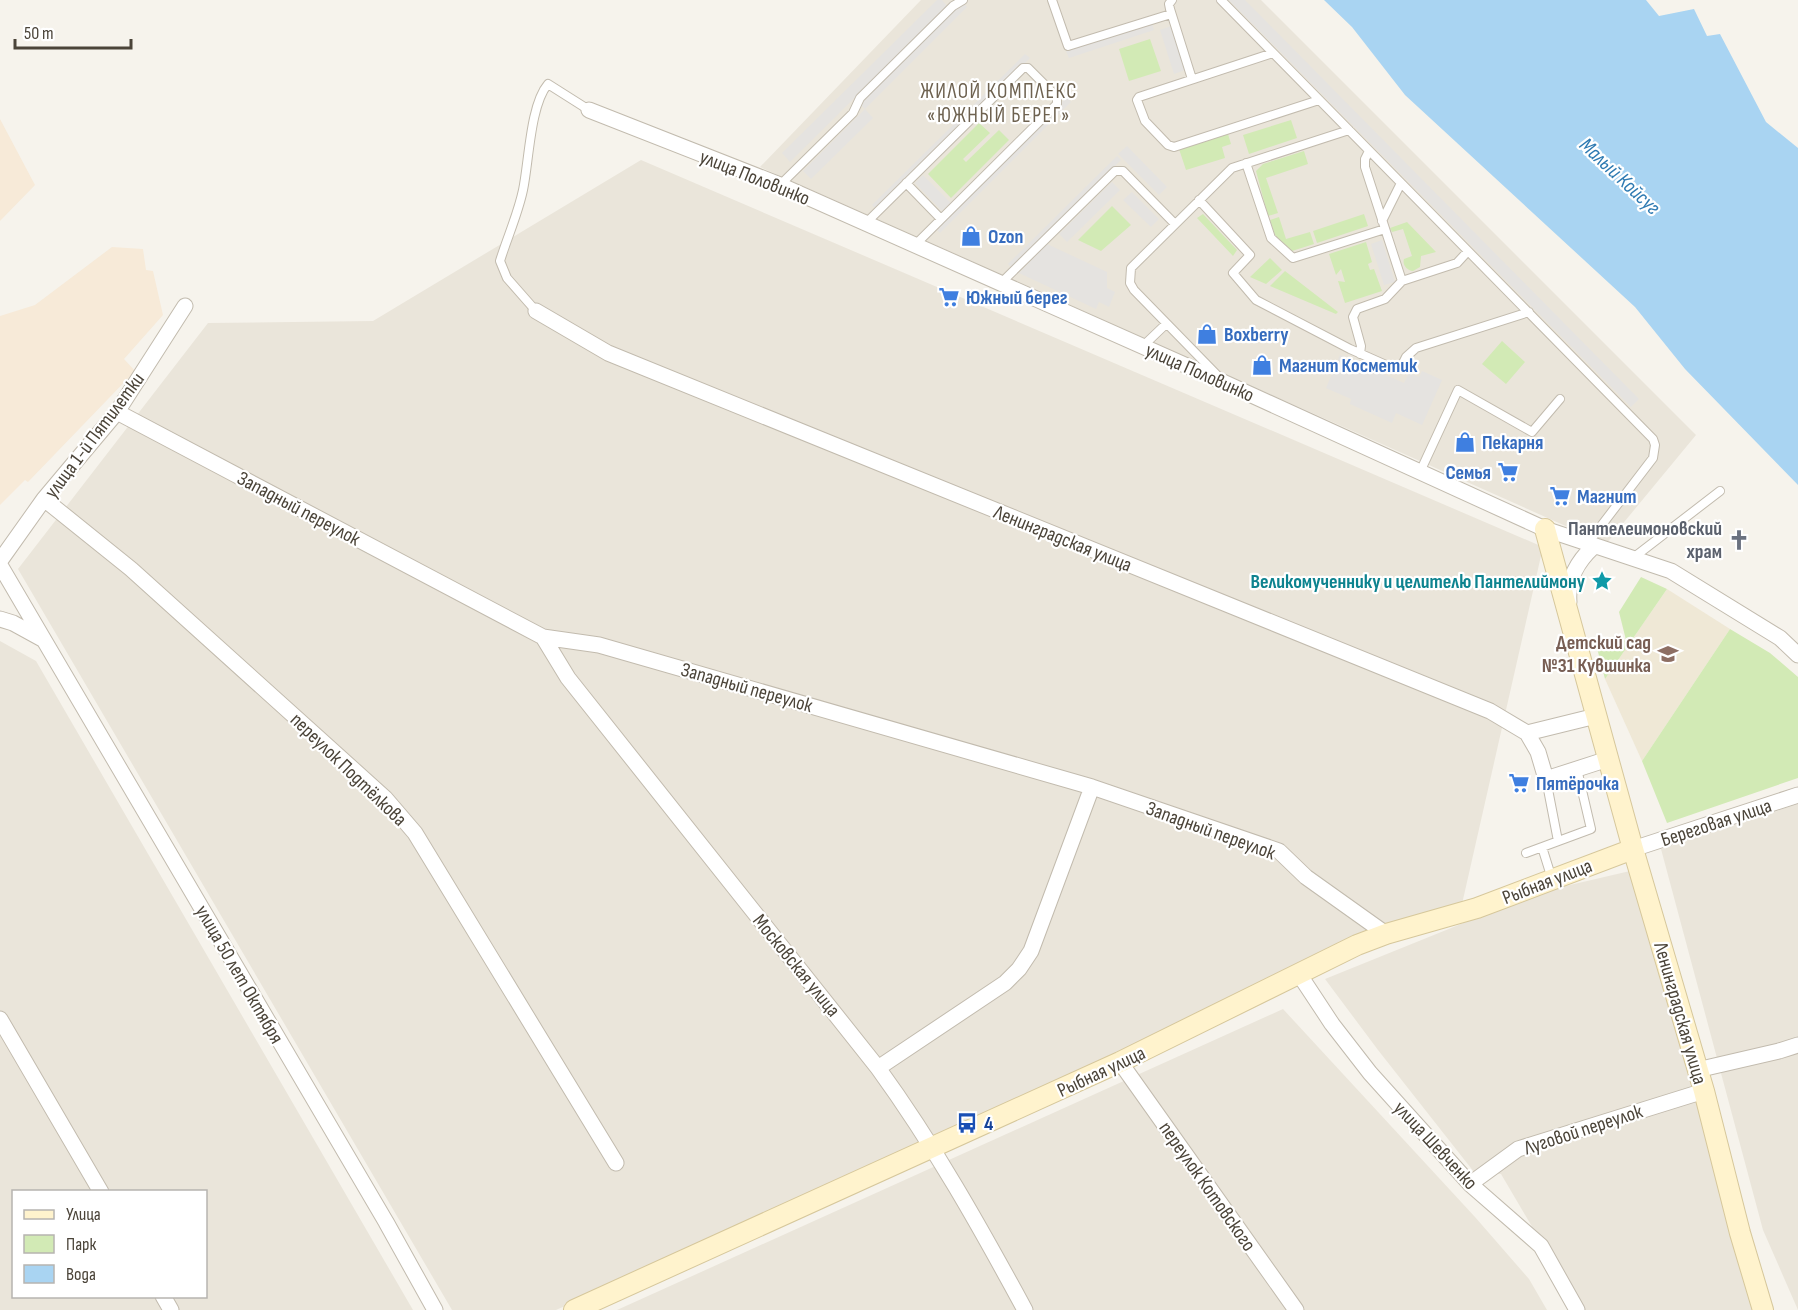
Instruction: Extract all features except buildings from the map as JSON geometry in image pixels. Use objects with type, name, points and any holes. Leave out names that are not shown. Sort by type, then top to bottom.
[{"type":"street","name":"улица Половинко","points":[[589,111],[780,185],[1143,346],[1545,529],[1590,546],[1671,571],[1780,638],[1798,655]]},
{"type":"street","name":"улица 1-й Пятилетки","points":[[44,640],[0,563],[44,499],[117,412],[185,306]]},
{"type":"street","name":"Ленинградская улица","points":[[536,311],[608,352],[1490,711],[1527,733]]},
{"type":"street","name":"Западный переулок","points":[[117,412],[543,637],[599,645],[1092,788],[1279,851],[1306,877],[1386,934]]},
{"type":"street","name":"переулок Подтёлкова","points":[[44,499],[131,569],[385,798],[415,833],[616,1163]]},
{"type":"street","name":"Ленинградская улица","points":[[1545,529],[1633,849],[1704,1091],[1740,1233],[1764,1310]]},
{"type":"street","points":[[1572,628],[1568,597],[1570,580],[1575,567],[1590,546]]},
{"type":"street","points":[[0,619],[13,622],[44,640]]},
{"type":"street","name":"Московская улица","points":[[543,637],[568,678],[878,1068],[934,1148],[1026,1310]]},
{"type":"street","name":"улица 50 лет Октября","points":[[44,640],[380,1211],[435,1310]]},
{"type":"street","points":[[1596,716],[1527,733],[1538,752],[1545,779],[1608,759]]},
{"type":"street","points":[[878,1068],[1005,982],[1019,969],[1031,951],[1092,788]]},
{"type":"street","name":"Береговая улица","points":[[1633,849],[1798,795]]},
{"type":"street","name":"Рыбная улица","points":[[574,1310],[1120,1062],[1357,945],[1386,934],[1477,908],[1633,849]]},
{"type":"street","name":"улица Шевченко","points":[[1299,974],[1332,1024],[1370,1072],[1470,1184],[1541,1246],[1577,1310]]},
{"type":"street","points":[[0,1019],[100,1190]]},
{"type":"street","points":[[1697,1070],[1779,1051],[1798,1044]]},
{"type":"street","name":"переулок Котовского","points":[[1120,1062],[1296,1310]]},
{"type":"street","name":"Луговой переулок","points":[[1470,1184],[1518,1149],[1704,1091]]},
{"type":"lane","points":[[780,185],[853,113],[860,98],[953,6],[963,0]]},
{"type":"lane","points":[[1052,0],[1068,46],[1172,14]]},
{"type":"lane","points":[[1172,0],[1169,4],[1192,79]]},
{"type":"lane","points":[[1221,0],[1648,433],[1655,445],[1653,458],[1590,546]]},
{"type":"lane","points":[[1274,53],[1137,98],[1144,121],[1171,147],[1319,100]]},
{"type":"lane","points":[[866,224],[1023,68],[1028,68],[1057,97],[1057,104],[915,245]]},
{"type":"lane","points":[[536,311],[507,278],[500,261],[522,193],[536,110],[542,91],[548,84],[589,111]]},
{"type":"lane","points":[[1223,382],[1134,290],[1130,276],[1131,268],[1232,168],[1349,130]]},
{"type":"lane","points":[[1369,151],[1364,163],[1401,281]]},
{"type":"lane","points":[[1246,163],[1271,238],[1293,258],[1385,229]]},
{"type":"lane","points":[[1001,283],[1115,171],[1123,171],[1175,224]]},
{"type":"lane","points":[[906,183],[941,219]]},
{"type":"lane","points":[[1382,220],[1401,183]]},
{"type":"lane","points":[[1199,200],[1250,255],[1233,273],[1256,300],[1360,354],[1398,370],[1406,357],[1416,348],[1529,312]]},
{"type":"lane","points":[[1360,354],[1361,346],[1353,317],[1355,310],[1385,299],[1401,281],[1454,265],[1468,251]]},
{"type":"lane","points":[[1143,346],[1166,324]]},
{"type":"lane","points":[[1420,472],[1458,390],[1532,432],[1560,399]]},
{"type":"lane","points":[[1632,559],[1720,492]]},
{"type":"lane","points":[[1526,853],[1591,829],[1577,769]]},
{"type":"lane","points":[[1545,779],[1557,841]]},
{"type":"lane","points":[[1542,847],[1552,879]]},
{"type":"shaded area","points":[[921,0],[1261,0],[1696,435],[1606,544],[760,167]]},
{"type":"shaded area","points":[[937,0],[942,0],[947,6],[790,162],[782,153]]},
{"type":"shaded area","points":[[1229,0],[1245,0],[1639,399],[1631,407]]},
{"type":"shaded area","points":[[963,2],[967,7],[865,109],[860,104]]},
{"type":"shaded area","points":[[1152,23],[1154,30],[1069,58],[1066,51]]},
{"type":"shaded area","points":[[1171,26],[1185,70],[1174,74],[1160,30]]},
{"type":"shaded area","points":[[1025,54],[1030,58],[877,210],[872,205]]},
{"type":"shaded area","points":[[1067,97],[1071,102],[940,233],[935,228]]},
{"type":"shaded area","points":[[865,109],[873,118],[811,179],[803,171]]},
{"type":"shaded area","points":[[0,119],[35,185],[0,221]]},
{"type":"shaded area","points":[[1127,146],[1167,187],[1159,195],[1118,154]]},
{"type":"shaded area","points":[[1117,156],[1121,160],[1012,268],[1008,264]]},
{"type":"shaded area","points":[[641,160],[1543,547],[1462,904],[556,1310],[452,1310],[18,569],[208,323],[373,321]]},
{"type":"shaded area","points":[[923,175],[951,203],[942,211],[915,183]]},
{"type":"shaded area","points":[[1112,182],[1120,190],[1067,242],[1059,234]]},
{"type":"shaded area","points":[[1132,192],[1159,219],[1151,227],[1123,200]]},
{"type":"shaded area","points":[[1382,240],[1395,282],[1384,285],[1371,244]]},
{"type":"shaded area","points":[[1047,244],[1107,272],[1107,288],[1115,292],[1109,307],[1099,302],[1096,309],[1019,273]]},
{"type":"shaded area","points":[[112,247],[143,249],[146,270],[153,271],[163,315],[124,359],[135,371],[28,482],[25,480],[0,505],[0,316],[35,305]]},
{"type":"shaded area","points":[[1340,355],[1404,383],[1409,373],[1419,377],[1422,371],[1442,380],[1422,425],[1396,413],[1392,423],[1350,404],[1351,399],[1326,388]]},
{"type":"shaded area","name":"Детский сад №31 Кувшинка","points":[[1667,589],[1730,629],[1642,761],[1605,679]]},
{"type":"shaded area","points":[[0,641],[36,661],[413,1310],[0,1310]]},
{"type":"shaded area","points":[[1798,804],[1798,1310],[1763,1230],[1661,849]]},
{"type":"shaded area","points":[[1630,871],[1757,1310],[1581,1310],[1501,1174],[1474,1172],[1325,979],[1540,892]]},
{"type":"shaded area","points":[[1283,1009],[1475,1217],[1529,1279],[1547,1310],[617,1310]]},
{"type":"green space","points":[[1150,39],[1161,71],[1129,81],[1119,49]]},
{"type":"green space","points":[[1291,120],[1297,138],[1249,154],[1243,135]]},
{"type":"green space","points":[[979,123],[990,133],[963,159],[966,162],[999,130],[1009,140],[951,198],[928,174]]},
{"type":"green space","points":[[1228,134],[1231,144],[1222,147],[1225,158],[1186,170],[1179,149]]},
{"type":"green space","points":[[1304,151],[1308,164],[1266,178],[1278,213],[1268,216],[1256,171],[1263,164]]},
{"type":"green space","points":[[1112,206],[1131,225],[1101,251],[1078,240]]},
{"type":"green space","points":[[1203,214],[1237,250],[1233,256],[1197,218]]},
{"type":"green space","points":[[1364,214],[1368,226],[1317,243],[1313,231]]},
{"type":"green space","points":[[1279,217],[1286,239],[1310,232],[1314,244],[1292,251],[1275,235],[1270,220]]},
{"type":"green space","points":[[1407,222],[1436,252],[1421,256],[1420,267],[1413,271],[1404,265],[1404,259],[1412,256],[1403,229],[1392,232],[1390,228]]},
{"type":"green space","points":[[1366,242],[1372,262],[1368,264],[1370,270],[1374,269],[1382,291],[1345,303],[1338,281],[1345,282],[1341,269],[1336,275],[1329,254]]},
{"type":"green space","points":[[1270,258],[1282,270],[1266,284],[1250,277]]},
{"type":"green space","points":[[1285,271],[1338,312],[1336,314],[1270,286]]},
{"type":"green space","points":[[1502,341],[1525,362],[1506,384],[1482,364]]},
{"type":"green space","points":[[1641,577],[1667,589],[1605,679],[1597,648],[1626,640],[1619,612]]},
{"type":"green space","points":[[1730,629],[1770,653],[1798,677],[1798,778],[1667,823],[1642,761]]},
{"type":"water","name":"Малый Койсуг","points":[[1324,0],[1646,0],[1659,16],[1694,9],[1707,36],[1720,34],[1766,122],[1798,148],[1798,485],[1685,369],[1635,307],[1405,95],[1352,27]]},
{"type":"place","name":"Ozon","points":[[971,236]]},
{"type":"place","name":"Южный берег","points":[[949,297]]},
{"type":"place","name":"Boxberry","points":[[1207,334]]},
{"type":"place","name":"Магнит Косметик","points":[[1262,365]]},
{"type":"place","name":"Пекарня","points":[[1465,442]]},
{"type":"place","name":"Семья","points":[[1508,472]]},
{"type":"place","name":"Магнит","points":[[1560,496]]},
{"type":"place","name":"Пантелеимоновский храм","points":[[1739,540]]},
{"type":"place","name":"Великомученнику и целителю Пантелиймону","points":[[1602,581]]},
{"type":"place","name":"Детский сад №31 Кувшинка","points":[[1668,654]]},
{"type":"place","name":"Пятёрочка","points":[[1519,783]]},
{"type":"place","name":"4","points":[[967,1123]]},
{"type":"district","name":"ЖИЛОЙ КОМПЛЕКС «ЮЖНЫЙ БЕРЕГ»","points":[[999,103]]}]
